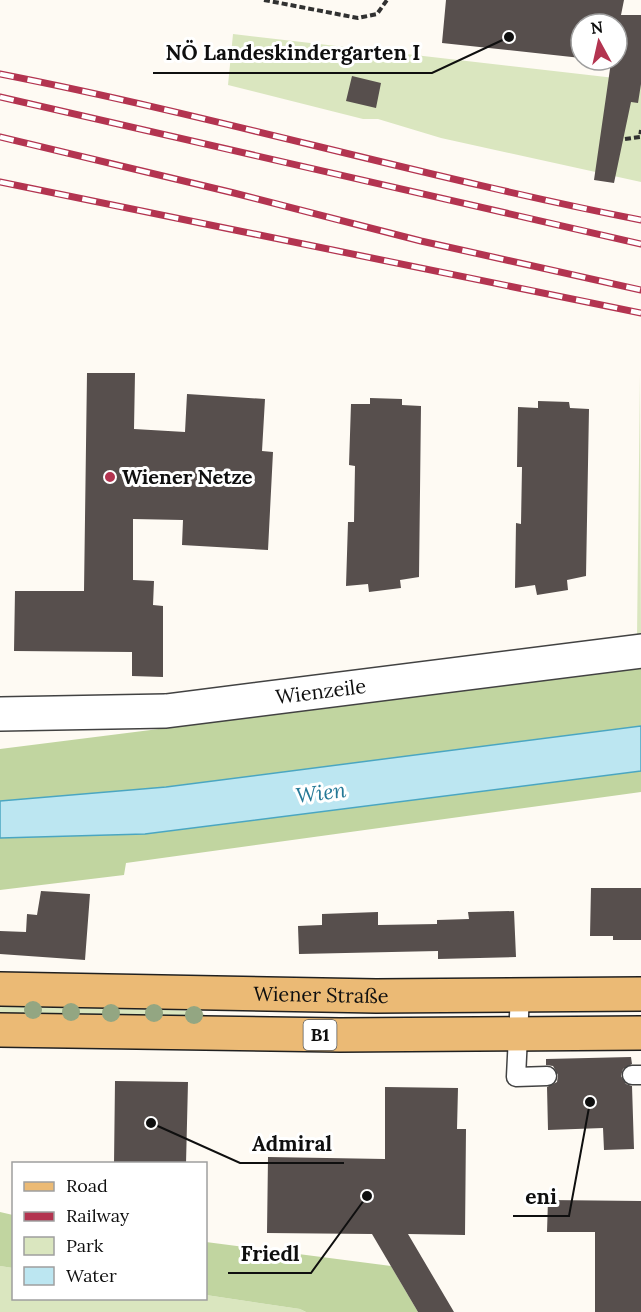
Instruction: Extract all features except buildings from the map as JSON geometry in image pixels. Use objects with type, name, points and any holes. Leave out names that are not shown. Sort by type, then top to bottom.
[{"type":"main road","name":"Wiener Straße","points":[[0,989],[376,996],[641,994]]},
{"type":"main road","name":"Wiener Straße","points":[[0,1030],[520,1035],[641,1033]]},
{"type":"street","name":"Wienzeile","points":[[0,714],[166,711],[641,651]]},
{"type":"lane","points":[[520,995],[520,1035],[516,1077],[547,1076]]},
{"type":"path","points":[[264,0],[358,18],[377,14],[387,0]]},
{"type":"path","points":[[625,139],[640,137],[641,130]]},
{"type":"green space","points":[[233,34],[641,81],[641,182],[441,138],[378,119],[363,119],[228,85]]},
{"type":"green space","points":[[640,374],[641,637],[637,637]]},
{"type":"green space","points":[[641,668],[641,726],[166,787],[0,801],[0,749]]},
{"type":"green space","points":[[641,771],[641,792],[126,863],[124,875],[0,890],[0,838],[145,834]]},
{"type":"green space","points":[[0,1005],[200,1011],[205,1015],[205,1019],[0,1016]]},
{"type":"green space","points":[[0,1212],[12,1215],[12,1268],[0,1266]]},
{"type":"green space","points":[[207,1242],[391,1266],[418,1312],[306,1312],[300,1309],[207,1295]]},
{"type":"green space","points":[[0,1266],[12,1268],[12,1300],[207,1300],[207,1295],[300,1309],[306,1312],[0,1312]]},
{"type":"water","name":"Wien","points":[[641,726],[641,771],[145,834],[0,838],[0,801],[166,787]]},
{"type":"railway","points":[[0,74],[641,220]]},
{"type":"railway","points":[[0,97],[641,244]]},
{"type":"railway","points":[[0,137],[421,241],[641,290]]},
{"type":"railway","points":[[0,182],[641,313]]},
{"type":"place","name":"NÖ Landeskindergarten I","points":[[509,37]]},
{"type":"place","name":"Wiener Netze","points":[[110,477]]},
{"type":"place","name":"eni","points":[[590,1102]]},
{"type":"place","name":"Admiral","points":[[151,1123]]},
{"type":"place","name":"Friedl","points":[[367,1196]]}]
